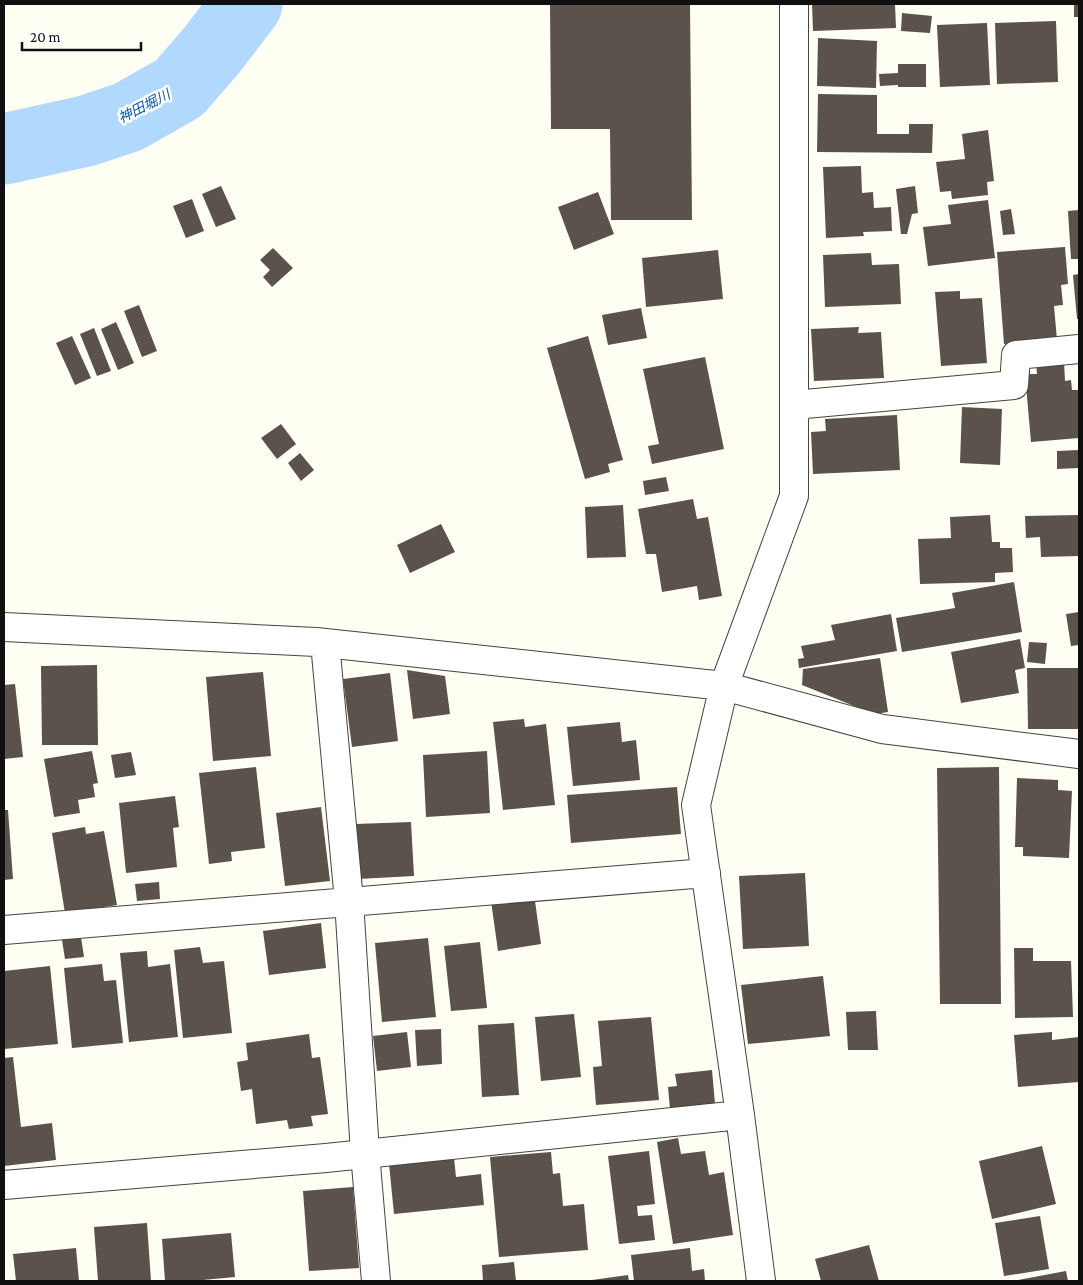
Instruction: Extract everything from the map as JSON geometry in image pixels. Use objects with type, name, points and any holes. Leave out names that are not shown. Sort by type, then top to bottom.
[{"type":"street","points":[[762,1281],[696,804],[724,686],[794,496],[794,4]]},
{"type":"street","points":[[794,405],[1014,385],[1016,355],[1079,349]]},
{"type":"street","points":[[4,627],[325,643],[724,686],[882,729],[1079,754]]},
{"type":"street","points":[[325,643],[349,901],[365,1153],[376,1281]]},
{"type":"street","points":[[4,930],[706,873]]},
{"type":"street","points":[[4,1184],[316,1159],[740,1115]]},
{"type":"building","points":[[550,4],[690,4],[692,220],[611,220],[610,129],[551,129]]},
{"type":"building","points":[[812,4],[895,4],[896,28],[813,31]]},
{"type":"building","points":[[1074,4],[1079,4],[1079,17],[1074,17]]},
{"type":"building","points":[[902,13],[932,16],[930,33],[901,31]]},
{"type":"building","points":[[1056,21],[1058,82],[997,84],[995,23]]},
{"type":"building","points":[[987,23],[990,85],[940,87],[937,25]]},
{"type":"building","points":[[818,38],[877,41],[876,88],[817,86]]},
{"type":"building","points":[[898,64],[926,64],[926,87],[880,86],[879,74],[898,73]]},
{"type":"building","points":[[818,94],[877,95],[877,134],[909,134],[909,124],[933,124],[932,153],[817,152]]},
{"type":"building","points":[[988,130],[994,181],[987,182],[988,195],[952,199],[951,191],[940,192],[936,162],[965,159],[962,134]]},
{"type":"building","points":[[861,166],[862,193],[873,192],[874,208],[891,207],[892,231],[863,232],[864,236],[826,238],[823,167]]},
{"type":"building","points":[[221,186],[236,219],[216,227],[202,194]]},
{"type":"building","points":[[915,186],[918,213],[912,214],[907,234],[901,234],[896,189]]},
{"type":"building","points":[[598,192],[614,234],[574,250],[558,207]]},
{"type":"building","points":[[192,199],[204,231],[186,238],[173,206]]},
{"type":"building","points":[[988,200],[995,258],[928,266],[923,227],[951,224],[948,205]]},
{"type":"building","points":[[1011,209],[1015,234],[1003,235],[1000,211]]},
{"type":"building","points":[[1079,210],[1079,259],[1071,259],[1068,211]]},
{"type":"building","points":[[1065,247],[1068,284],[1061,285],[1063,305],[1054,306],[1057,340],[1004,344],[997,252]]},
{"type":"building","points":[[273,248],[293,268],[272,287],[263,277],[270,270],[260,260]]},
{"type":"building","points":[[718,250],[723,299],[646,307],[642,258]]},
{"type":"building","points":[[871,253],[872,265],[899,264],[901,304],[825,307],[823,255]]},
{"type":"building","points":[[1079,274],[1079,319],[1077,319],[1073,275]]},
{"type":"building","points":[[960,291],[960,299],[982,298],[987,363],[941,366],[935,292]]},
{"type":"building","points":[[139,305],[157,351],[142,357],[124,311]]},
{"type":"building","points":[[641,308],[647,338],[608,345],[602,315]]},
{"type":"building","points":[[116,322],[134,363],[118,370],[101,329]]},
{"type":"building","points":[[859,327],[858,333],[881,332],[884,378],[814,381],[811,329]]},
{"type":"building","points":[[94,328],[111,371],[97,376],[80,334]]},
{"type":"building","points":[[72,336],[91,378],[75,385],[56,343]]},
{"type":"building","points":[[588,336],[623,460],[608,464],[610,472],[585,479],[547,348]]},
{"type":"building","points":[[705,357],[724,449],[652,464],[648,446],[659,444],[643,369]]},
{"type":"building","points":[[1064,361],[1065,381],[1071,380],[1072,390],[1079,390],[1079,438],[1031,442],[1025,374],[1037,374],[1036,363]]},
{"type":"building","points":[[962,407],[1002,409],[1000,465],[960,463]]},
{"type":"building","points":[[897,415],[900,470],[813,474],[811,432],[826,431],[825,419]]},
{"type":"building","points":[[281,424],[296,444],[277,459],[261,438]]},
{"type":"building","points":[[1079,450],[1079,468],[1057,469],[1057,451]]},
{"type":"building","points":[[300,453],[314,470],[301,481],[288,463]]},
{"type":"building","points":[[666,477],[669,491],[645,495],[643,481]]},
{"type":"building","points":[[693,499],[697,519],[708,517],[722,596],[699,600],[697,586],[662,592],[656,554],[646,554],[638,509]]},
{"type":"building","points":[[623,505],[626,557],[587,558],[585,507]]},
{"type":"building","points":[[990,515],[992,542],[1000,542],[1000,548],[1012,548],[1013,572],[995,573],[995,582],[920,584],[918,539],[951,538],[950,517]]},
{"type":"building","points":[[1079,515],[1079,556],[1041,557],[1040,537],[1026,538],[1025,516]]},
{"type":"building","points":[[441,524],[455,552],[410,573],[397,545]]},
{"type":"building","points":[[1014,582],[1022,632],[902,652],[896,618],[955,608],[952,593]]},
{"type":"building","points":[[1079,612],[1079,645],[1071,646],[1066,614]]},
{"type":"building","points":[[891,614],[897,651],[799,668],[798,659],[804,658],[801,646],[835,640],[831,625]]},
{"type":"building","points":[[1020,639],[1025,668],[1015,670],[1019,693],[961,703],[951,652]]},
{"type":"building","points":[[1029,642],[1047,643],[1045,664],[1027,662]]},
{"type":"building","points":[[880,658],[888,712],[874,714],[802,685],[803,669]]},
{"type":"building","points":[[97,665],[98,745],[42,745],[41,666]]},
{"type":"building","points":[[1027,668],[1079,668],[1079,729],[1028,729]]},
{"type":"building","points":[[407,670],[445,676],[450,714],[413,719]]},
{"type":"building","points":[[263,672],[271,756],[213,761],[206,677]]},
{"type":"building","points":[[390,673],[398,741],[352,747],[343,679]]},
{"type":"building","points":[[15,684],[23,757],[4,759],[4,685]]},
{"type":"building","points":[[524,719],[525,727],[546,724],[555,805],[503,810],[493,722]]},
{"type":"building","points":[[620,722],[622,742],[636,740],[640,780],[573,786],[567,727]]},
{"type":"building","points":[[92,751],[98,783],[93,784],[95,797],[78,800],[80,813],[54,817],[44,759]]},
{"type":"building","points":[[487,751],[490,813],[426,817],[423,755]]},
{"type":"building","points":[[131,752],[136,775],[115,778],[111,755]]},
{"type":"building","points":[[256,767],[265,848],[231,852],[232,861],[209,864],[199,773]]},
{"type":"building","points":[[999,767],[1001,1004],[940,1004],[937,768]]},
{"type":"building","points":[[1017,778],[1058,780],[1058,790],[1072,791],[1069,858],[1023,856],[1023,847],[1015,847]]},
{"type":"building","points":[[677,787],[681,834],[571,843],[567,795]]},
{"type":"building","points":[[175,796],[179,827],[173,828],[177,867],[126,873],[119,803]]},
{"type":"building","points":[[321,807],[330,881],[285,886],[276,813]]},
{"type":"building","points":[[4,810],[8,810],[13,879],[4,880]]},
{"type":"building","points":[[411,822],[414,876],[358,879],[356,824]]},
{"type":"building","points":[[85,827],[86,834],[104,831],[117,905],[65,913],[52,833]]},
{"type":"building","points":[[805,873],[809,946],[743,949],[739,876]]},
{"type":"building","points":[[159,882],[160,899],[137,901],[135,884]]},
{"type":"building","points":[[534,894],[541,944],[498,951],[491,901]]},
{"type":"building","points":[[321,923],[326,968],[269,975],[263,931]]},
{"type":"building","points":[[81,937],[84,957],[65,959],[62,940]]},
{"type":"building","points":[[428,938],[436,1017],[382,1022],[375,943]]},
{"type":"building","points":[[480,942],[487,1008],[451,1011],[444,946]]},
{"type":"building","points":[[200,947],[203,963],[224,961],[232,1033],[183,1038],[174,950]]},
{"type":"building","points":[[1014,948],[1033,948],[1033,961],[1071,961],[1073,1017],[1015,1018]]},
{"type":"building","points":[[147,951],[148,967],[170,964],[178,1037],[129,1042],[120,953]]},
{"type":"building","points":[[102,964],[104,981],[116,980],[123,1043],[72,1048],[64,968]]},
{"type":"building","points":[[50,966],[58,1044],[4,1049],[4,971]]},
{"type":"building","points":[[823,976],[830,1036],[748,1044],[741,985]]},
{"type":"building","points":[[876,1011],[878,1050],[848,1050],[846,1012]]},
{"type":"building","points":[[574,1014],[581,1077],[541,1081],[535,1017]]},
{"type":"building","points":[[651,1017],[659,1100],[596,1105],[593,1067],[602,1066],[598,1021]]},
{"type":"building","points":[[514,1023],[519,1095],[482,1097],[478,1025]]},
{"type":"building","points":[[441,1029],[442,1064],[417,1066],[415,1030]]},
{"type":"building","points":[[407,1032],[411,1067],[377,1071],[373,1036]]},
{"type":"building","points":[[1052,1032],[1052,1040],[1079,1037],[1079,1082],[1018,1087],[1014,1035]]},
{"type":"building","points":[[309,1034],[312,1058],[320,1057],[328,1114],[311,1116],[313,1126],[289,1129],[287,1120],[256,1124],[252,1089],[241,1091],[237,1062],[248,1060],[246,1043]]},
{"type":"building","points":[[13,1057],[21,1127],[52,1123],[56,1160],[4,1166],[4,1058]]},
{"type":"building","points":[[712,1070],[715,1104],[670,1109],[668,1087],[677,1086],[675,1074]]},
{"type":"building","points":[[678,1138],[681,1154],[705,1151],[709,1175],[724,1172],[733,1235],[673,1244],[657,1142]]},
{"type":"building","points":[[1042,1146],[1056,1204],[992,1219],[979,1161]]},
{"type":"building","points":[[649,1151],[655,1204],[637,1206],[638,1216],[652,1215],[655,1240],[619,1244],[608,1156]]},
{"type":"building","points":[[551,1152],[553,1174],[560,1173],[563,1206],[584,1204],[588,1250],[499,1257],[490,1157]]},
{"type":"building","points":[[454,1158],[456,1177],[481,1174],[484,1205],[394,1214],[389,1164]]},
{"type":"building","points":[[353,1187],[359,1268],[309,1271],[303,1191]]},
{"type":"building","points":[[1040,1216],[1049,1269],[1004,1276],[995,1223]]},
{"type":"building","points":[[147,1223],[151,1281],[98,1281],[94,1227]]},
{"type":"building","points":[[231,1233],[235,1277],[192,1281],[165,1281],[162,1239]]},
{"type":"building","points":[[869,1245],[879,1281],[821,1281],[815,1259]]},
{"type":"building","points":[[76,1248],[79,1281],[16,1281],[13,1254]]},
{"type":"building","points":[[690,1248],[692,1271],[704,1269],[705,1281],[634,1281],[631,1255]]},
{"type":"building","points":[[514,1262],[516,1281],[483,1281],[482,1265]]},
{"type":"building","points":[[1066,1271],[1068,1281],[1018,1281],[1018,1280]]},
{"type":"building","points":[[628,1275],[629,1281],[592,1281],[592,1280]]},
{"type":"waterway","name":"神田堀川","points":[[4,149],[86,131],[128,117],[179,88],[212,50],[247,4]]}]
